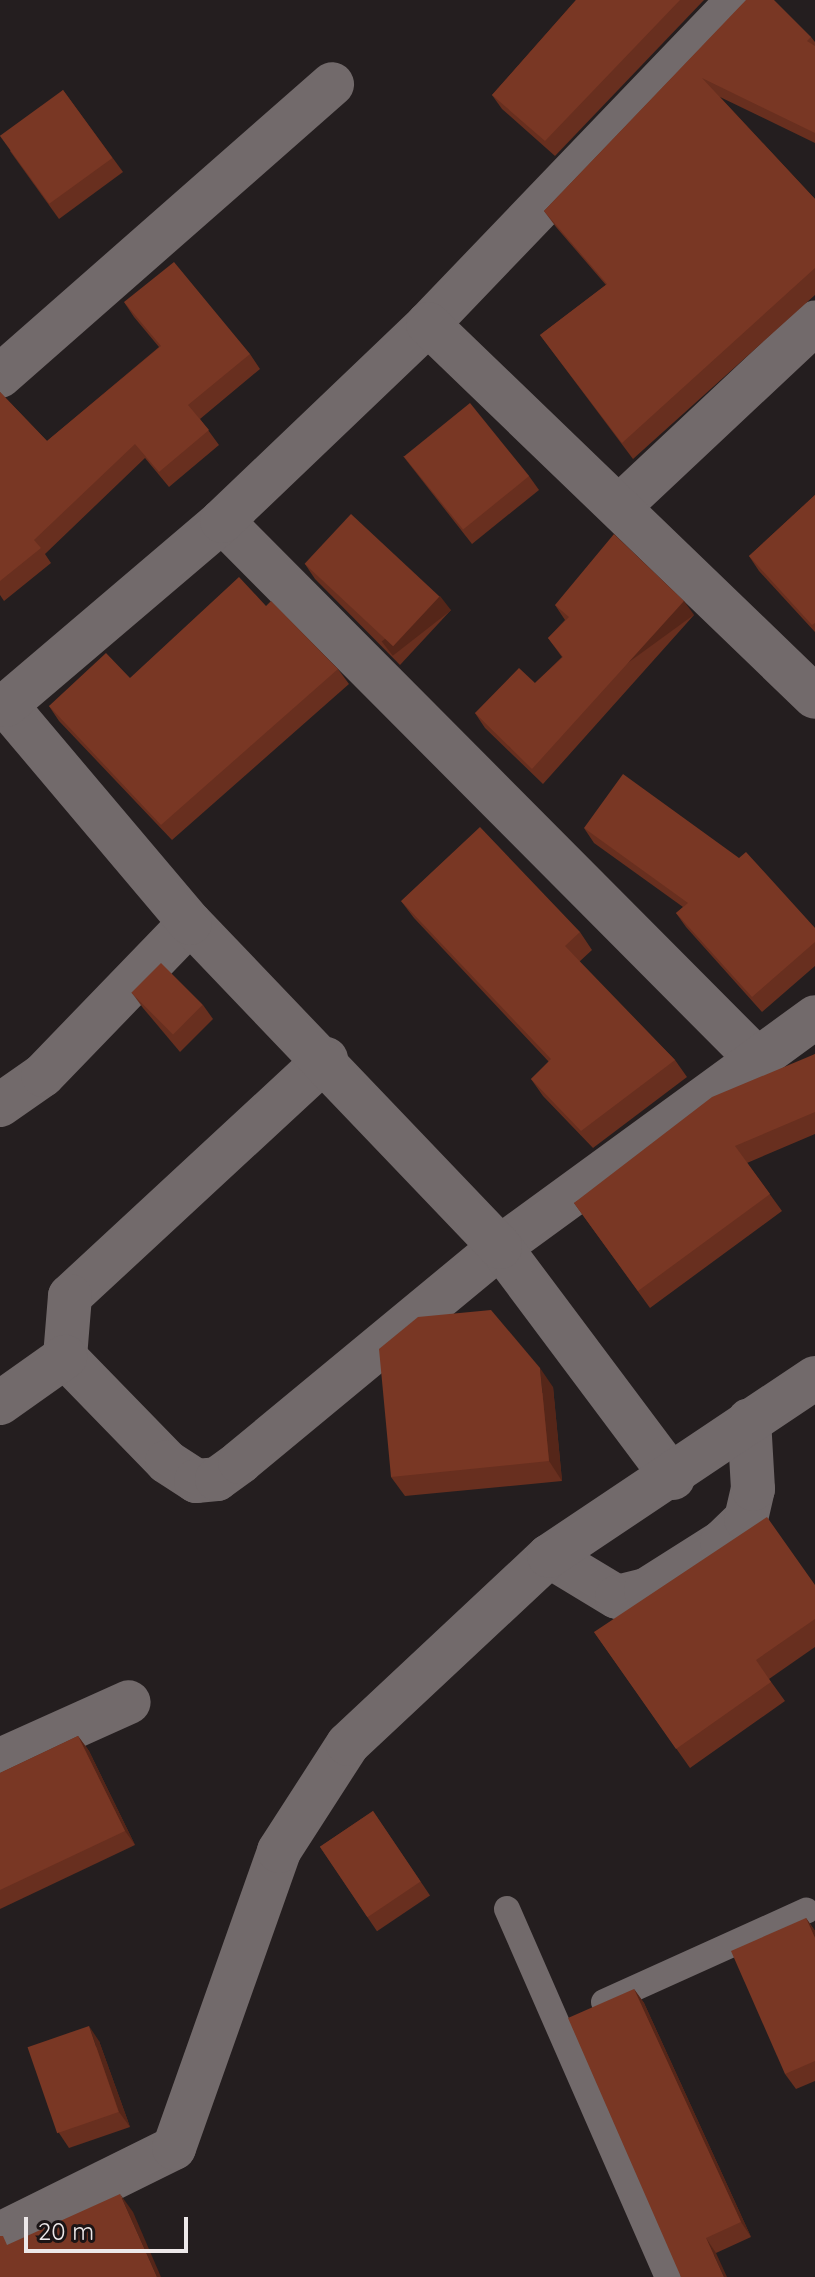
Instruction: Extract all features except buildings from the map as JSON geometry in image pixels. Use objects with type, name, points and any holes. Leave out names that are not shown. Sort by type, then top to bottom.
[{"type":"street","points":[[673,1478],[500,1247],[326,1059],[190,923],[3,707],[222,521],[428,324],[739,0]]},
{"type":"street","points":[[0,376],[332,84]]},
{"type":"street","points":[[622,504],[815,323]]},
{"type":"street","points":[[428,324],[622,504],[812,688]]},
{"type":"street","points":[[222,521],[755,1057]]},
{"type":"street","points":[[0,1105],[43,1075],[190,923]]},
{"type":"street","points":[[326,1059],[79,1286],[64,1326],[65,1357],[175,1469],[196,1481],[217,1479],[500,1247],[755,1057],[815,1017]]},
{"type":"street","points":[[0,1403],[65,1357]]},
{"type":"street","points":[[0,2234],[174,2148],[279,1851],[348,1744],[549,1556],[673,1478],[749,1420],[815,1378]]},
{"type":"street","points":[[549,1556],[617,1597],[646,1590],[722,1542],[746,1519],[753,1489],[749,1420]]},
{"type":"street","points":[[0,1760],[129,1702]]},
{"type":"lane","points":[[507,1909],[668,2277]]},
{"type":"lane","points":[[557,2024],[806,1911]]}]
